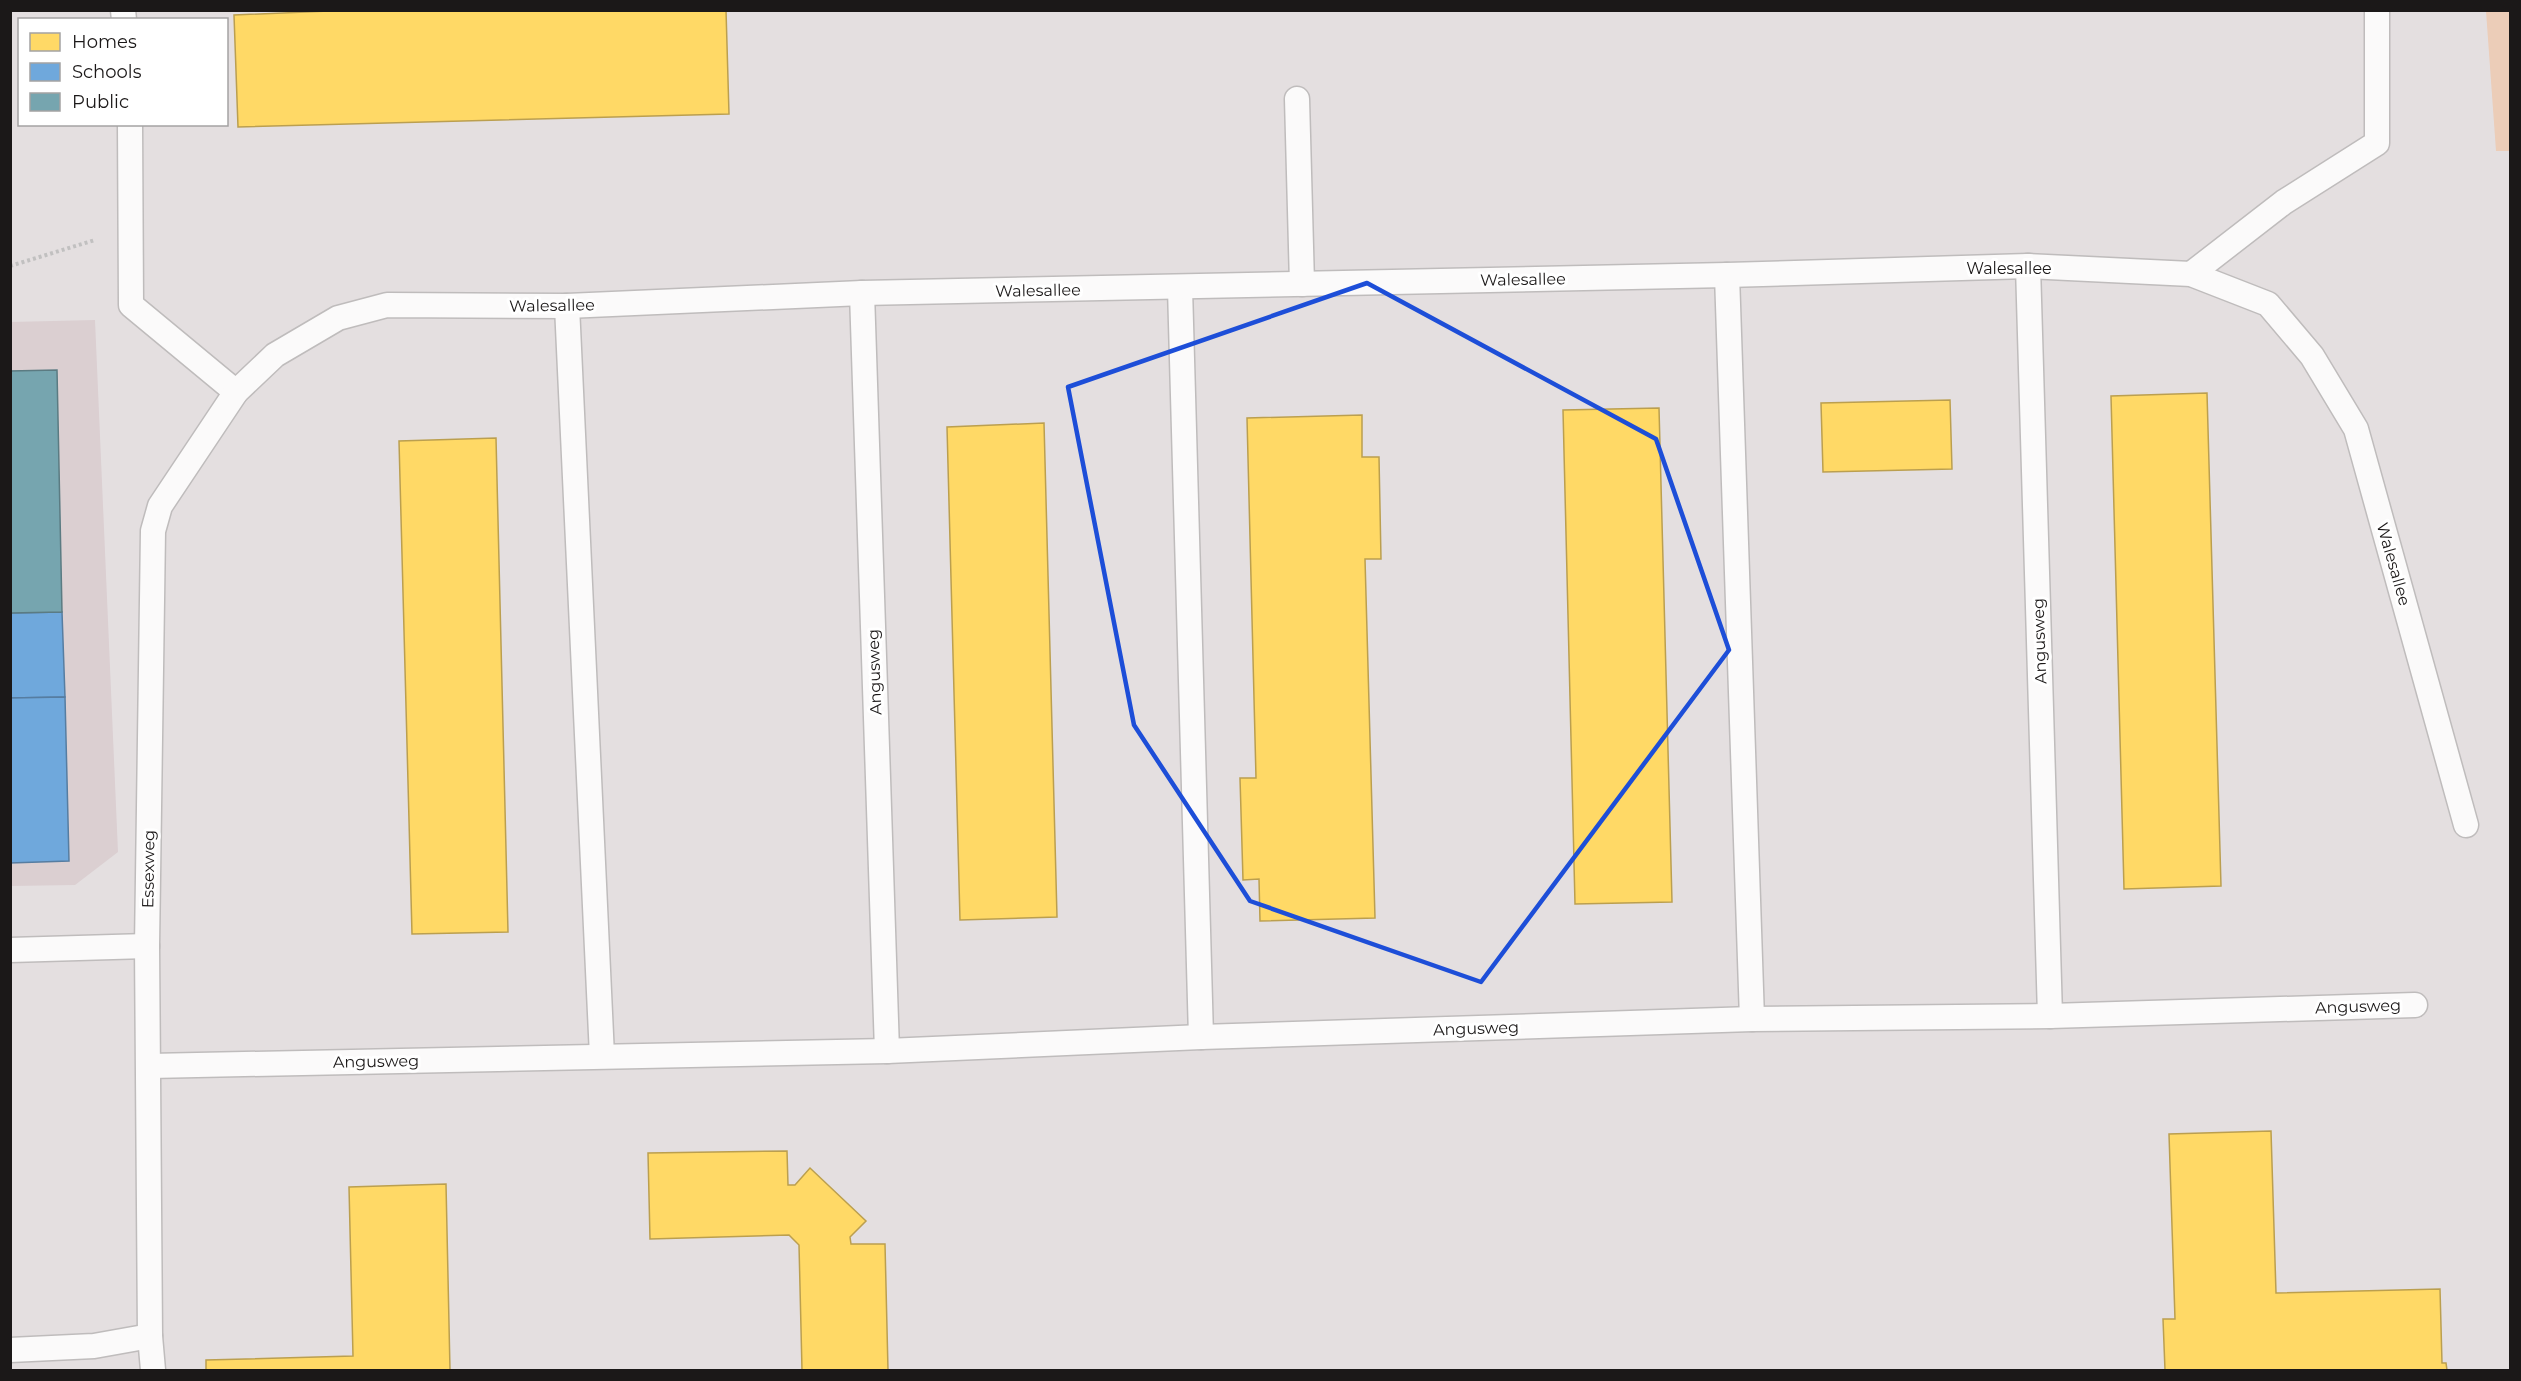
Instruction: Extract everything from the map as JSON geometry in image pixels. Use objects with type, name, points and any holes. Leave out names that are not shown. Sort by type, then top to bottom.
[{"type":"lane","points":[[2191,274],[2284,202],[2377,142],[2377,10]]},
{"type":"lane","points":[[1297,99],[1302,284]]},
{"type":"lane","points":[[130,126],[131,306],[236,392]]},
{"type":"lane","name":"Walesallee","points":[[236,392],[275,355],[338,318],[387,305],[567,306],[862,293],[1180,288],[2028,266],[2191,274],[2268,304],[2312,356],[2356,429],[2466,825]]},
{"type":"lane","name":"Angusweg","points":[[2028,266],[2050,1016]]},
{"type":"lane","points":[[1727,275],[1752,1019]]},
{"type":"lane","points":[[1180,288],[1201,1037]]},
{"type":"lane","name":"Angusweg","points":[[862,293],[887,1050]]},
{"type":"lane","points":[[567,306],[602,1056]]},
{"type":"lane","name":"Essexweg","points":[[153,1371],[150,1336],[150,1066],[147,946],[153,531],[160,506],[236,392]]},
{"type":"lane","points":[[10,950],[147,946]]},
{"type":"lane","name":"Angusweg","points":[[150,1066],[887,1050],[1752,1019],[2050,1016],[2415,1005]]},
{"type":"lane","points":[[10,1350],[94,1346],[150,1336]]},
{"type":"path","points":[[10,266],[130,230]]},
{"type":"highlighted area","points":[[1367,283],[1656,439],[1729,650],[1481,982],[1250,901],[1134,725],[1068,387]]},
{"type":"shaded area","points":[[2486,11],[2510,11],[2510,151],[2496,151]]},
{"type":"shaded area","points":[[95,320],[118,852],[75,885],[11,886],[10,322]]},
{"type":"building: Homes","points":[[352,10],[726,10],[729,114],[238,127],[234,15]]},
{"type":"building: Homes","points":[[2207,393],[2221,886],[2124,889],[2111,396]]},
{"type":"building: Homes","points":[[1950,400],[1952,469],[1823,472],[1821,403]]},
{"type":"building: Homes","points":[[1659,408],[1672,902],[1575,904],[1563,410]]},
{"type":"building: Homes","points":[[1362,415],[1362,457],[1379,457],[1381,559],[1365,559],[1375,918],[1260,921],[1259,879],[1243,880],[1240,778],[1256,778],[1247,418]]},
{"type":"building: Homes","points":[[1044,423],[1057,917],[960,920],[947,427]]},
{"type":"building: Homes","points":[[496,438],[508,932],[412,934],[399,441]]},
{"type":"building: Homes","points":[[2271,1131],[2276,1293],[2440,1289],[2442,1363],[2446,1363],[2447,1370],[2165,1370],[2163,1319],[2175,1319],[2169,1134]]},
{"type":"building: Homes","points":[[787,1151],[788,1185],[795,1185],[810,1168],[866,1221],[850,1237],[851,1244],[885,1244],[888,1370],[802,1370],[799,1245],[789,1235],[650,1239],[648,1153]]},
{"type":"building: Homes","points":[[446,1184],[450,1370],[206,1370],[206,1360],[353,1356],[349,1187]]},
{"type":"building: Schools","points":[[62,612],[65,697],[10,698],[10,613]]},
{"type":"building: Schools","points":[[65,697],[69,861],[10,863],[10,698]]},
{"type":"building: Public","points":[[57,370],[62,612],[10,613],[10,371]]}]
